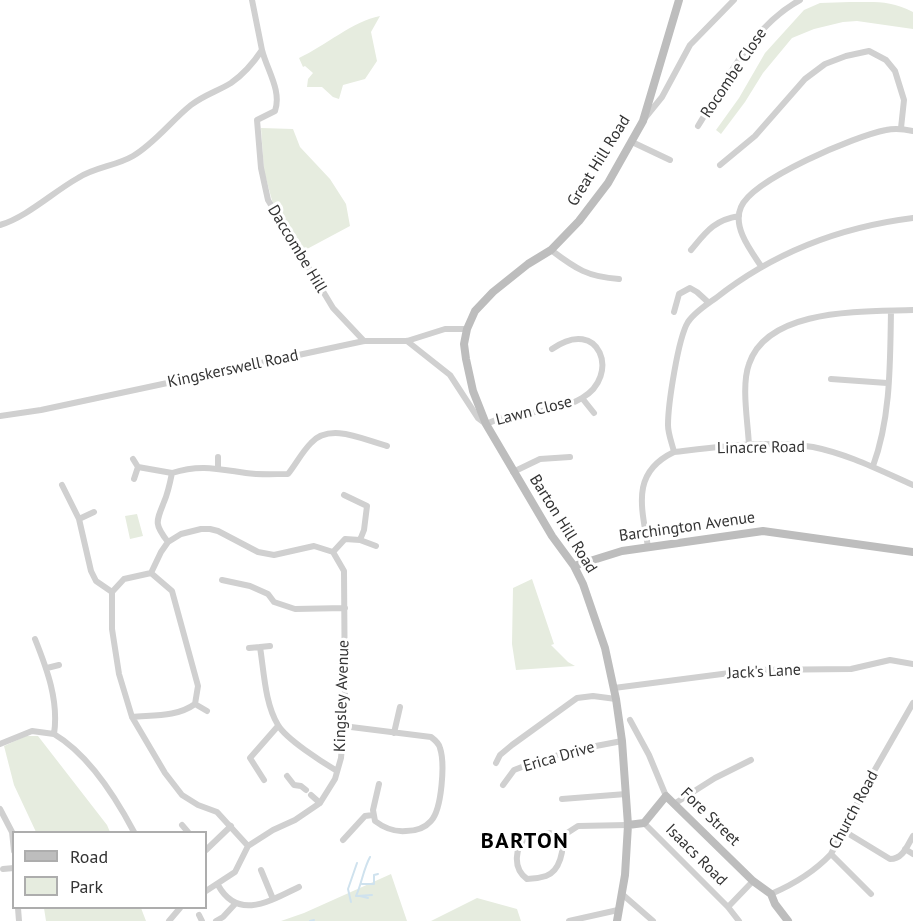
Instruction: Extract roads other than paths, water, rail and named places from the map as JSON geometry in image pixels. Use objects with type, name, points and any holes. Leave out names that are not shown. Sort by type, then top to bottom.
[{"type":"street","points":[[0,225],[22,216],[86,172],[130,158],[190,106],[205,95],[230,83],[249,67],[262,50],[252,0]]},
{"type":"street","name":"Great Hill Road","points":[[467,329],[475,311],[493,292],[528,264],[551,250],[579,221],[608,183],[643,121],[679,0]]},
{"type":"street","points":[[643,121],[662,96],[690,45],[734,0]]},
{"type":"street","name":"Rocombe Close","points":[[698,126],[764,27],[784,9],[800,0]]},
{"type":"street","name":"Daccombe Hill","points":[[262,50],[277,100],[275,111],[257,120],[261,168],[268,200],[333,308],[364,341]]},
{"type":"street","points":[[720,165],[754,136],[805,79],[825,64],[869,51],[886,60],[895,71],[904,100],[901,128]]},
{"type":"street","points":[[761,266],[743,236],[739,216],[741,206],[755,190],[774,177],[820,154],[868,135],[901,128],[913,131]]},
{"type":"street","points":[[632,142],[670,160]]},
{"type":"street","points":[[691,250],[715,224],[739,216]]},
{"type":"street","points":[[648,547],[641,498],[643,485],[651,468],[665,456],[674,452],[668,426],[678,351],[688,322],[709,303],[761,266],[821,240],[856,228],[913,218]]},
{"type":"street","points":[[551,250],[575,268],[600,277],[619,279]]},
{"type":"street","points":[[674,312],[679,294],[690,288],[709,303]]},
{"type":"street","points":[[749,446],[746,376],[749,362],[768,336],[811,317],[913,310]]},
{"type":"street","points":[[873,466],[881,445],[888,402],[891,311]]},
{"type":"street","name":"Kingskerswell Road","points":[[0,416],[41,410],[364,341],[407,341],[445,329],[467,329]]},
{"type":"street","name":"Barton Hill Road","points":[[467,329],[464,344],[466,359],[473,391],[486,424],[552,536],[584,584],[605,648],[622,741],[628,825],[625,875],[617,921]]},
{"type":"street","name":"Lawn Close","points":[[486,424],[516,413],[550,410],[582,398],[596,386],[603,370],[602,359],[589,340],[579,338],[565,340],[552,349]]},
{"type":"street","points":[[407,341],[450,375],[478,418],[486,424]]},
{"type":"street","points":[[831,379],[888,383]]},
{"type":"street","name":"Lawn Close","points":[[582,398],[594,413]]},
{"type":"street","points":[[133,459],[138,467],[172,473],[183,469],[218,467],[246,473],[288,474],[310,444],[321,435],[334,432],[387,446]]},
{"type":"street","name":"Linacre Road","points":[[674,452],[749,446],[815,448],[873,466],[913,485]]},
{"type":"street","points":[[218,457],[218,467]]},
{"type":"street","points":[[513,472],[540,459],[570,457]]},
{"type":"street","points":[[134,478],[138,467]]},
{"type":"street","points":[[168,542],[157,528],[157,516],[165,502],[172,473]]},
{"type":"street","points":[[62,485],[79,519],[91,572],[96,582],[112,592]]},
{"type":"street","points":[[344,495],[367,506],[364,530],[360,540]]},
{"type":"street","points":[[79,519],[94,512]]},
{"type":"street","points":[[152,573],[168,542],[181,534],[210,529],[258,552],[274,555],[314,546],[333,552],[345,539],[360,540],[376,546]]},
{"type":"street","name":"Barchington Avenue","points":[[574,566],[601,556],[648,547],[763,531],[913,552]]},
{"type":"street","name":"Kingsley Avenue","points":[[248,846],[273,830],[295,820],[320,802],[335,779],[341,758],[345,709],[345,608],[344,571],[333,552]]},
{"type":"street","points":[[152,573],[124,579],[112,592],[110,612],[119,674],[132,717],[165,773],[182,795],[198,805],[217,812],[248,846],[235,872],[207,890]]},
{"type":"street","points":[[152,573],[172,591],[198,686],[195,704]]},
{"type":"street","points":[[222,580],[250,586],[268,594],[274,602],[295,609],[345,608]]},
{"type":"street","points":[[35,639],[47,668],[57,717],[54,734]]},
{"type":"street","points":[[249,648],[270,646]]},
{"type":"street","points":[[260,647],[269,703],[278,726],[312,756],[337,771]]},
{"type":"street","name":"Jack's Lane","points":[[614,688],[753,670],[851,669],[890,660],[913,664]]},
{"type":"street","points":[[47,668],[59,665]]},
{"type":"street","points":[[496,763],[500,755],[512,745],[577,698],[593,696],[616,699]]},
{"type":"street","name":"Church Road","points":[[771,894],[796,881],[831,854],[913,703]]},
{"type":"street","points":[[132,717],[179,713],[195,704]]},
{"type":"street","points":[[195,704],[207,711]]},
{"type":"street","points":[[394,733],[400,707]]},
{"type":"street","name":"Fore Street","points":[[630,720],[650,755],[666,795],[753,881],[771,894],[775,904],[788,921]]},
{"type":"street","points":[[264,780],[250,759],[278,726]]},
{"type":"street","points":[[343,726],[431,737],[437,742],[441,749],[442,782],[438,809],[433,819],[425,826],[415,831],[399,832],[375,821],[373,815],[379,784]]},
{"type":"street","points":[[0,744],[32,731],[54,734],[64,739],[84,757],[133,831]]},
{"type":"street","name":"Erica Drive","points":[[503,785],[514,770],[535,762],[575,750],[622,741]]},
{"type":"street","points":[[674,804],[751,760]]},
{"type":"street","points":[[287,776],[294,785],[300,786],[320,802]]},
{"type":"street","points":[[562,799],[626,794]]},
{"type":"street","name":"Isaacs Road","points":[[644,824],[666,795]]},
{"type":"street","points":[[0,808],[12,832]]},
{"type":"street","points":[[343,840],[365,816],[373,815]]},
{"type":"street","name":"Isaacs Road","points":[[628,825],[644,824],[728,907],[739,921]]},
{"type":"street","points":[[182,825],[187,831]]},
{"type":"street","points":[[561,837],[578,826],[628,825]]},
{"type":"street","points":[[207,849],[231,826]]},
{"type":"street","points":[[844,831],[891,859],[897,859],[913,836]]},
{"type":"street","points":[[538,833],[550,833],[561,837],[563,843],[556,868],[543,877],[526,879],[522,876],[517,867],[518,849],[522,841],[527,836],[538,833]]},
{"type":"street","points":[[906,849],[913,854]]},
{"type":"street","points":[[831,854],[871,894]]},
{"type":"street","points":[[3,868],[12,868]]},
{"type":"street","points":[[261,870],[273,899]]},
{"type":"street","name":"Isaacs Road","points":[[728,907],[753,881]]},
{"type":"street","points":[[218,885],[225,896],[235,904],[259,904],[299,887]]},
{"type":"street","points":[[622,894],[653,921]]},
{"type":"street","points":[[216,921],[235,904]]},
{"type":"street","points":[[568,921],[618,910]]},
{"type":"waterway","points":[[356,896],[370,857]]},
{"type":"waterway","points":[[351,902],[348,889],[357,863]]},
{"type":"waterway","points":[[362,884],[374,884],[374,875],[378,874]]},
{"type":"waterway","points":[[357,896],[372,895]]},
{"type":"waterway","points":[[360,896],[368,898]]},
{"type":"waterway","points":[[310,921],[314,920]]},
{"type":"district","name":"BARTON","points":[[525,842]]}]
